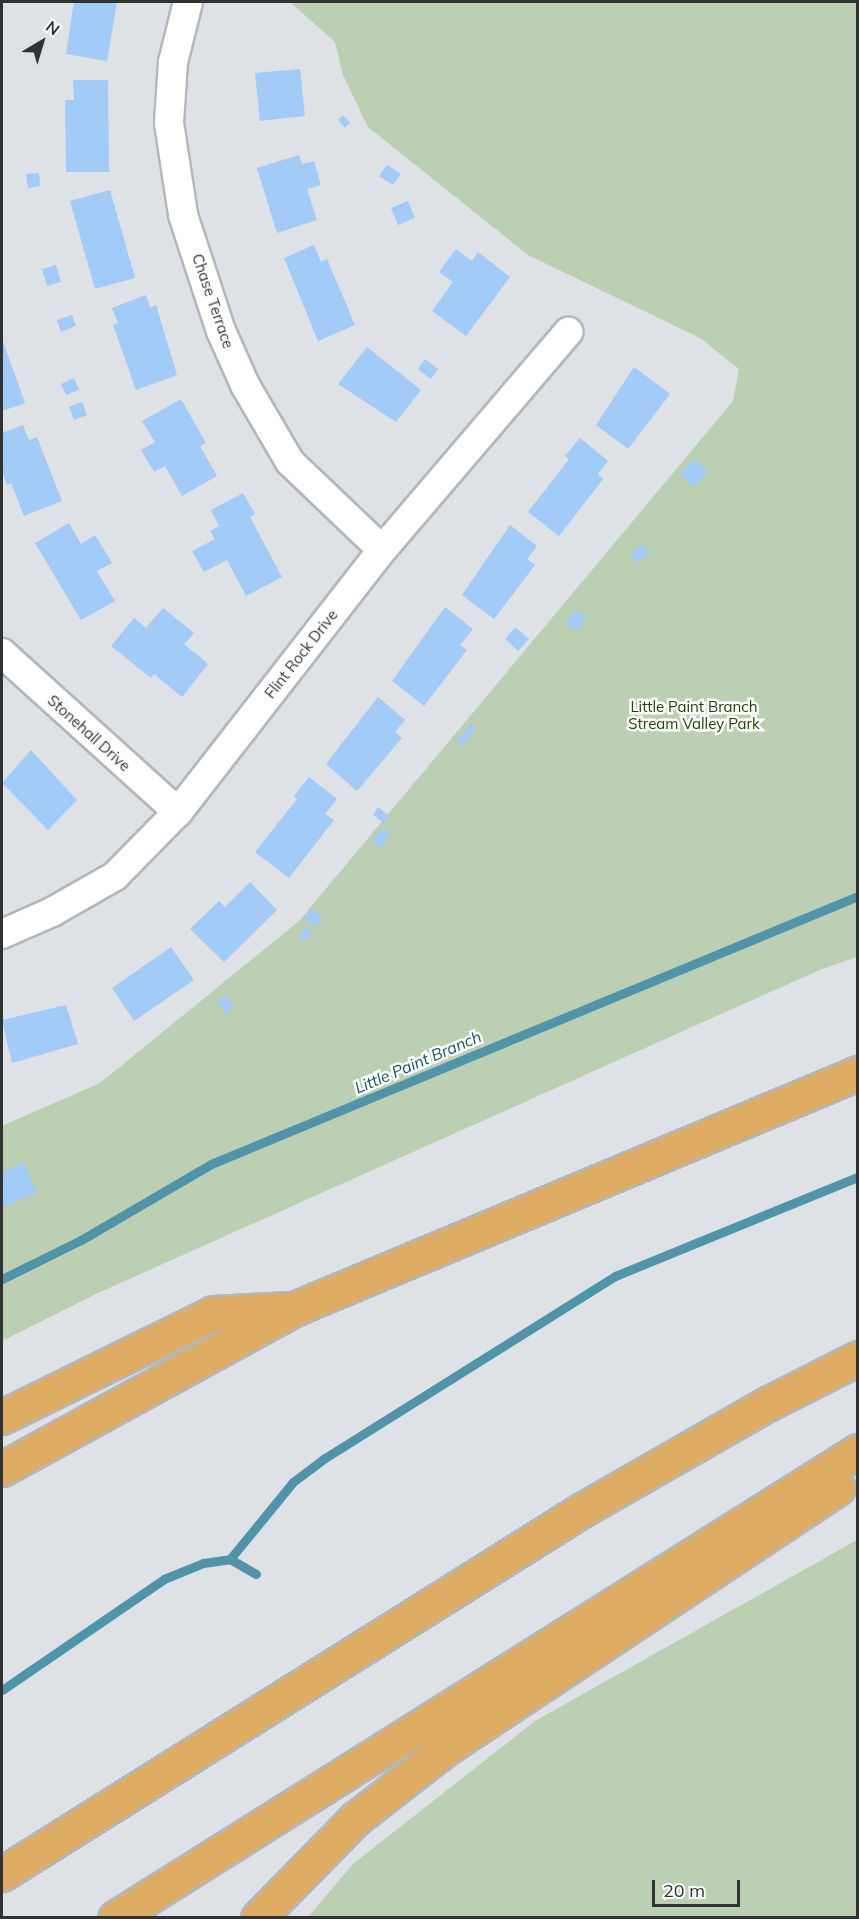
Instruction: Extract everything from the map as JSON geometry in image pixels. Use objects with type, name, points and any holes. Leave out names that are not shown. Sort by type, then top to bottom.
[{"type":"highway","points":[[2,1469],[294,1309],[858,1073]]},
{"type":"highway","points":[[2,1417],[213,1313],[294,1309]]},
{"type":"highway","points":[[2,1874],[582,1510],[769,1403],[858,1358]]},
{"type":"highway","points":[[115,1917],[858,1452]]},
{"type":"highway","points":[[258,1917],[356,1819],[445,1749],[858,1476]]},
{"type":"street","name":"Chase Terrace","points":[[188,2],[173,62],[170,123],[183,215],[221,331],[250,394],[290,462],[382,550]]},
{"type":"street","name":"Flint Rock Drive","points":[[2,934],[52,912],[116,876],[178,812],[382,550],[568,332]]},
{"type":"street","name":"Stonehall Drive","points":[[2,653],[178,812]]},
{"type":"green space","name":"Little Paint Branch Stream Valley Park","points":[[290,2],[857,2],[857,957],[817,971],[98,1293],[2,1341],[2,1126],[100,1083],[299,921],[733,401],[739,369],[700,338],[528,255],[368,127],[343,75],[335,42]]},
{"type":"green space","points":[[857,1540],[857,1917],[308,1917],[353,1864],[535,1721]]},
{"type":"building","points":[[74,2],[117,2],[107,61],[66,54]]},
{"type":"building","points":[[300,69],[305,116],[260,121],[255,73]]},
{"type":"building","points":[[73,80],[108,80],[109,172],[66,172],[65,100],[74,100]]},
{"type":"building","points":[[343,115],[350,123],[345,128],[338,120]]},
{"type":"building","points":[[299,155],[302,164],[314,161],[321,185],[307,189],[317,220],[277,233],[257,168]]},
{"type":"building","points":[[387,165],[401,174],[393,185],[379,176]]},
{"type":"building","points":[[39,173],[40,186],[28,188],[26,174]]},
{"type":"building","points":[[110,190],[135,278],[95,289],[70,201]]},
{"type":"building","points":[[408,201],[415,218],[398,225],[391,208]]},
{"type":"building","points":[[314,245],[321,262],[327,259],[355,325],[318,341],[284,258]]},
{"type":"building","points":[[456,249],[472,261],[478,252],[510,277],[466,336],[432,311],[453,282],[439,272]]},
{"type":"building","points":[[56,265],[61,282],[47,286],[42,269]]},
{"type":"building","points":[[146,295],[150,308],[156,305],[177,375],[136,390],[113,325],[118,323],[112,308]]},
{"type":"building","points":[[72,315],[76,326],[61,332],[57,320]]},
{"type":"building","points":[[2,339],[25,403],[2,411]]},
{"type":"building","points":[[367,347],[421,390],[396,422],[338,384]]},
{"type":"building","points":[[425,359],[438,369],[431,379],[418,369]]},
{"type":"building","points":[[634,367],[670,394],[628,449],[596,425]]},
{"type":"building","points":[[74,378],[79,390],[66,395],[61,384]]},
{"type":"building","points":[[181,399],[206,443],[200,446],[217,476],[182,496],[165,466],[154,472],[141,450],[155,442],[142,421]]},
{"type":"building","points":[[82,402],[87,415],[74,420],[69,407]]},
{"type":"building","points":[[23,425],[29,440],[37,437],[62,501],[24,516],[11,483],[7,485],[2,471],[2,433]]},
{"type":"building","points":[[580,438],[608,461],[598,474],[603,479],[559,536],[528,512],[569,459],[565,456]]},
{"type":"building","points":[[694,459],[708,471],[694,487],[680,475]]},
{"type":"building","points":[[243,493],[255,514],[250,517],[282,577],[246,596],[227,560],[204,572],[192,551],[215,539],[210,531],[219,526],[211,510]]},
{"type":"building","points":[[69,523],[81,544],[95,535],[112,563],[97,571],[115,601],[81,620],[35,543]]},
{"type":"building","points":[[510,525],[537,546],[527,559],[535,565],[494,619],[462,595]]},
{"type":"building","points":[[640,544],[649,551],[640,563],[630,556]]},
{"type":"building","points":[[445,607],[473,629],[460,645],[467,650],[424,706],[392,681]]},
{"type":"building","points":[[163,608],[194,633],[184,644],[208,664],[182,697],[154,674],[151,678],[111,646],[134,618],[146,628]]},
{"type":"building","points":[[574,610],[586,616],[577,631],[566,624]]},
{"type":"building","points":[[515,627],[529,639],[518,651],[505,639]]},
{"type":"building","points":[[378,697],[405,720],[395,732],[402,738],[357,791],[326,764]]},
{"type":"building","points":[[471,724],[476,728],[463,746],[457,741]]},
{"type":"building","points":[[31,750],[77,800],[48,830],[2,783]]},
{"type":"building","points":[[309,777],[337,799],[325,814],[334,820],[289,878],[255,852],[297,799],[294,796]]},
{"type":"building","points":[[378,807],[389,816],[384,823],[373,815]]},
{"type":"building","points":[[382,828],[391,835],[380,848],[372,841]]},
{"type":"building","points":[[250,882],[277,910],[224,962],[190,929],[219,901],[225,907]]},
{"type":"building","points":[[311,909],[323,917],[315,927],[304,918]]},
{"type":"building","points":[[304,927],[312,931],[307,942],[299,938]]},
{"type":"building","points":[[171,947],[194,980],[134,1021],[112,988]]},
{"type":"building","points":[[226,995],[234,1006],[225,1013],[217,1002]]},
{"type":"building","points":[[66,1005],[78,1044],[12,1063],[2,1020]]},
{"type":"building","points":[[24,1163],[37,1192],[2,1207],[2,1172]]},
{"type":"waterway","name":"Little Paint Branch","points":[[2,1279],[81,1240],[211,1164],[858,896]]},
{"type":"waterway","points":[[230,1559],[293,1482],[325,1458],[615,1276],[858,1177]]},
{"type":"waterway","points":[[2,1690],[164,1579],[203,1563],[230,1559],[256,1574]]}]
